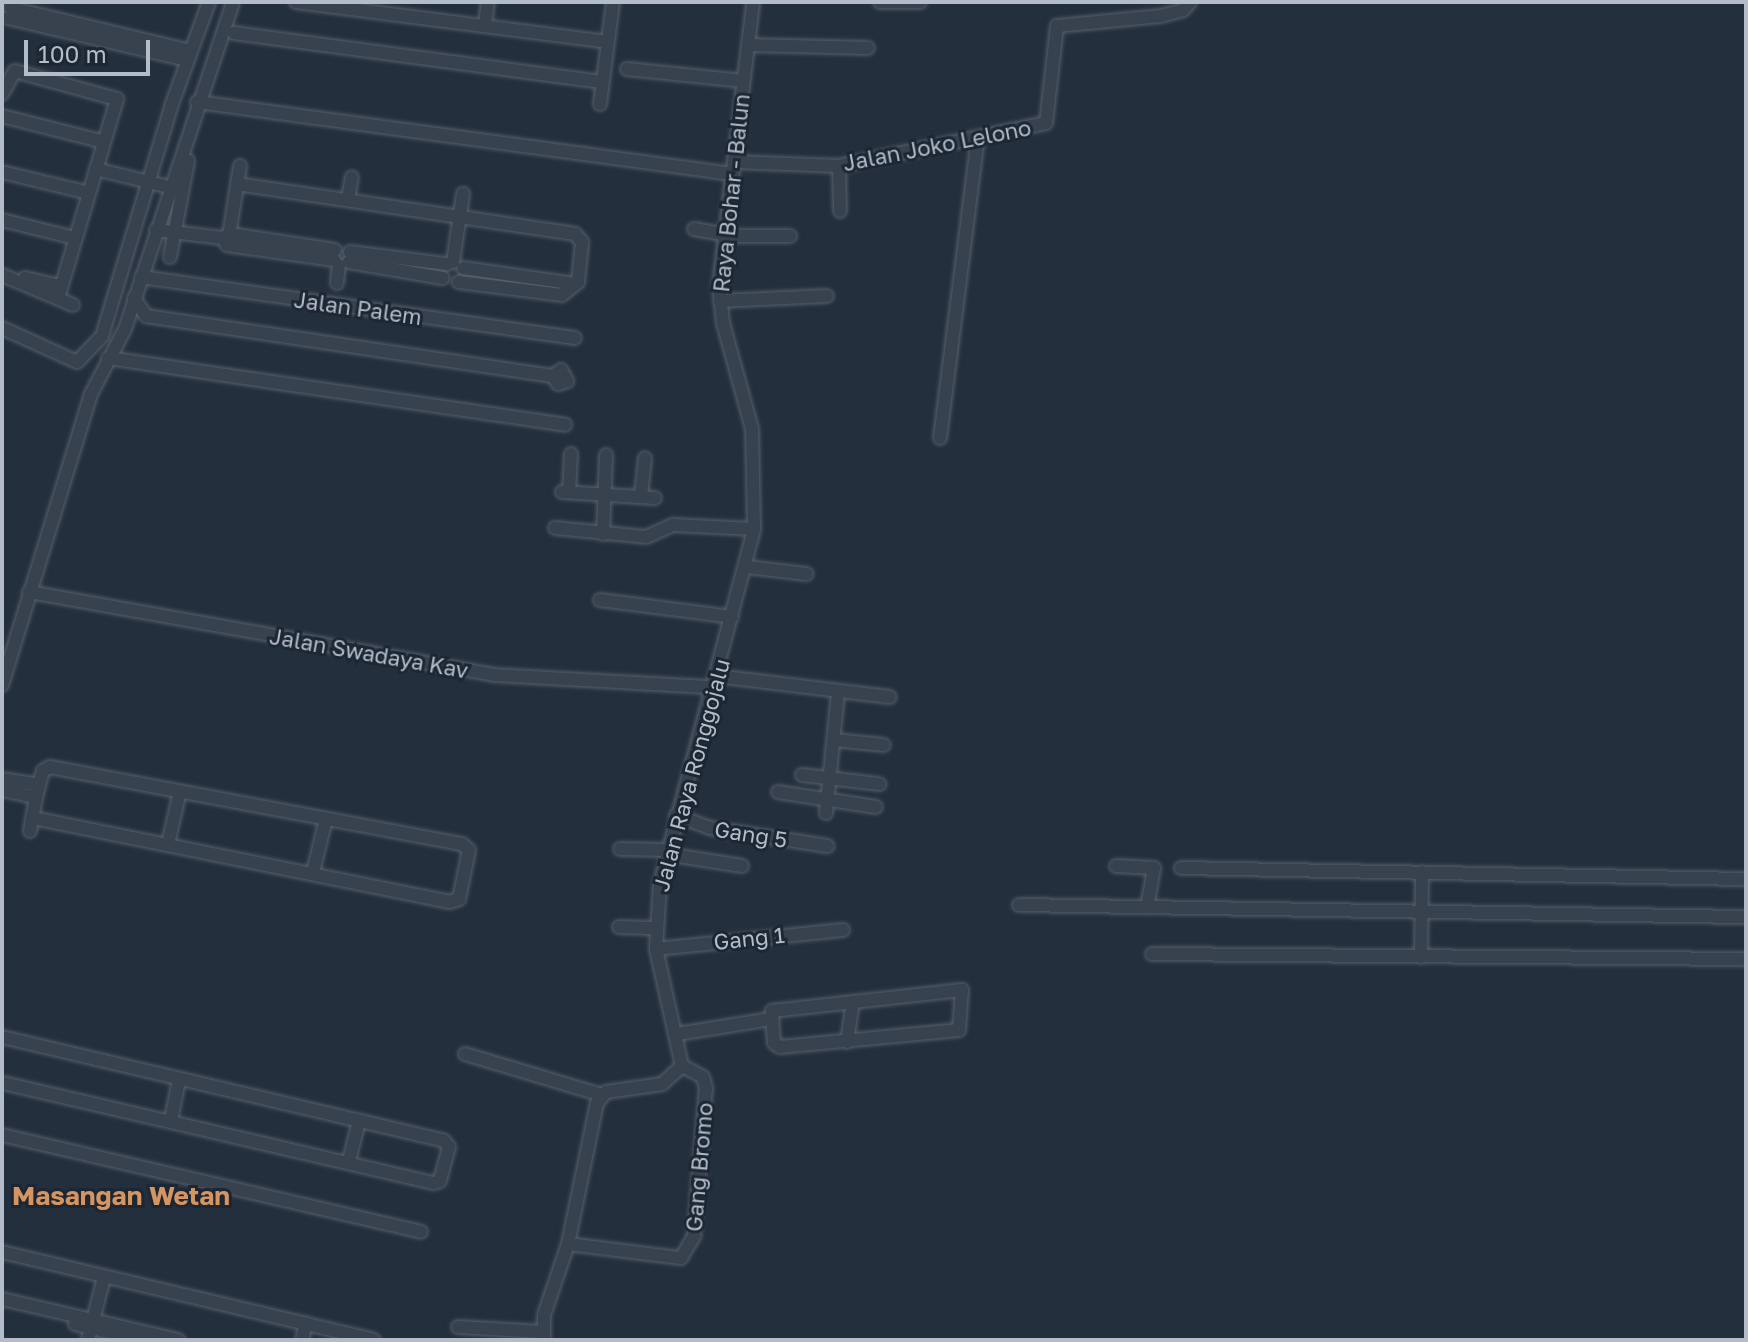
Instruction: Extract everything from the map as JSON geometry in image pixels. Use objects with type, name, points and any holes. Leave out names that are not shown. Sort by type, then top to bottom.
[{"type":"street","points":[[209,2],[219,30]]},
{"type":"street","points":[[2,328],[77,362],[86,357],[102,336],[159,184],[197,102],[219,30],[233,2]]},
{"type":"street","points":[[296,2],[361,6],[607,42]]},
{"type":"street","points":[[485,25],[488,2]]},
{"type":"street","points":[[600,104],[613,2]]},
{"type":"street","name":"Raya Bohar - Balun","points":[[752,429],[720,301],[723,235],[753,2]]},
{"type":"street","points":[[880,2],[920,2]]},
{"type":"street","name":"Jalan Joko Lelono","points":[[197,102],[733,168],[839,166],[1049,120],[1058,25],[1147,18],[1183,10],[1190,2]]},
{"type":"street","points":[[10,13],[188,55]]},
{"type":"street","points":[[2,685],[87,408],[108,358],[125,329],[156,230],[159,184],[188,55],[219,30],[602,82]]},
{"type":"street","points":[[748,45],[868,48]]},
{"type":"street","points":[[627,69],[743,81]]},
{"type":"street","points":[[2,94],[15,71],[114,96],[118,104],[59,292]]},
{"type":"street","points":[[2,116],[104,142]]},
{"type":"street","points":[[940,438],[978,137]]},
{"type":"street","points":[[170,257],[188,161]]},
{"type":"street","points":[[227,239],[240,166]]},
{"type":"street","points":[[839,166],[840,211]]},
{"type":"street","points":[[96,169],[159,184]]},
{"type":"street","points":[[2,172],[89,193]]},
{"type":"street","points":[[348,199],[352,177]]},
{"type":"street","points":[[156,230],[342,258],[459,282],[562,295],[575,284],[582,249],[575,234],[237,184]]},
{"type":"street","points":[[459,282],[454,265],[463,194]]},
{"type":"street","points":[[2,220],[75,238]]},
{"type":"street","points":[[694,229],[723,235],[790,236]]},
{"type":"street","points":[[342,258],[454,265],[575,284]]},
{"type":"street","points":[[337,283],[342,258]]},
{"type":"street","points":[[443,278],[454,265]]},
{"type":"street","points":[[2,274],[59,292],[73,305]]},
{"type":"street","name":"Jalan Palem","points":[[141,277],[575,338]]},
{"type":"street","points":[[720,301],[827,296]]},
{"type":"street","points":[[134,298],[146,316],[553,376]]},
{"type":"street","points":[[125,329],[138,327],[146,316]]},
{"type":"street","points":[[108,358],[565,425]]},
{"type":"street","name":"Jalan Raya Ronggojalu","points":[[682,1066],[656,949],[656,928],[667,852],[676,815],[747,567],[754,529],[752,429]]},
{"type":"street","points":[[571,454],[566,492],[655,498]]},
{"type":"street","points":[[603,534],[606,455]]},
{"type":"street","points":[[641,496],[645,458]]},
{"type":"street","points":[[555,528],[646,537],[673,525],[754,529]]},
{"type":"street","points":[[747,567],[807,574]]},
{"type":"street","name":"Jalan Swadaya Kav","points":[[29,592],[494,675],[714,682],[890,697]]},
{"type":"street","points":[[600,600],[732,617]]},
{"type":"street","points":[[827,807],[838,693]]},
{"type":"street","points":[[834,740],[884,745]]},
{"type":"street","points":[[50,767],[465,845],[469,850],[459,899],[450,902],[168,844],[31,825],[38,791],[50,767]]},
{"type":"street","points":[[802,775],[879,784]]},
{"type":"street","points":[[2,779],[38,791]]},
{"type":"street","points":[[2,790],[38,791]]},
{"type":"street","points":[[168,844],[180,791]]},
{"type":"street","points":[[778,792],[827,807],[876,807]]},
{"type":"street","name":"Gang 5","points":[[676,815],[710,828],[828,846]]},
{"type":"street","points":[[313,872],[326,819]]},
{"type":"street","points":[[620,849],[667,852],[742,866]]},
{"type":"street","points":[[1116,866],[1154,868],[1151,907]]},
{"type":"street","points":[[1181,868],[1746,879]]},
{"type":"street","points":[[1421,957],[1422,872]]},
{"type":"street","points":[[1019,905],[1422,909],[1746,917]]},
{"type":"street","points":[[619,927],[656,928]]},
{"type":"street","name":"Gang 1","points":[[656,949],[843,930]]},
{"type":"street","points":[[1152,954],[1746,959]]},
{"type":"street","points":[[962,990],[963,1026],[959,1030],[777,1047],[772,1011],[853,1002],[962,990]]},
{"type":"street","points":[[847,1042],[853,1002]]},
{"type":"street","points":[[677,1034],[771,1019]]},
{"type":"street","points":[[2,1037],[444,1141],[449,1147],[436,1183],[2,1083]]},
{"type":"street","points":[[465,1054],[602,1095],[662,1084],[682,1066]]},
{"type":"street","name":"Gang Bromo","points":[[568,1244],[677,1260],[692,1242],[706,1088],[703,1077],[682,1066]]},
{"type":"street","points":[[171,1120],[179,1080]]},
{"type":"street","points":[[458,1327],[543,1336],[568,1244],[602,1095]]},
{"type":"street","points":[[349,1161],[359,1121]]},
{"type":"street","points":[[2,1135],[421,1232]]},
{"type":"street","points":[[2,1252],[306,1323],[321,1334],[374,1340]]},
{"type":"street","points":[[91,1329],[104,1277]]},
{"type":"street","points":[[2,1299],[91,1329],[178,1340]]},
{"type":"street","points":[[2,1307],[142,1340]]},
{"type":"street","points":[[302,1340],[306,1323]]},
{"type":"district","name":"Masangan Wetan","points":[[121,1196]]}]
